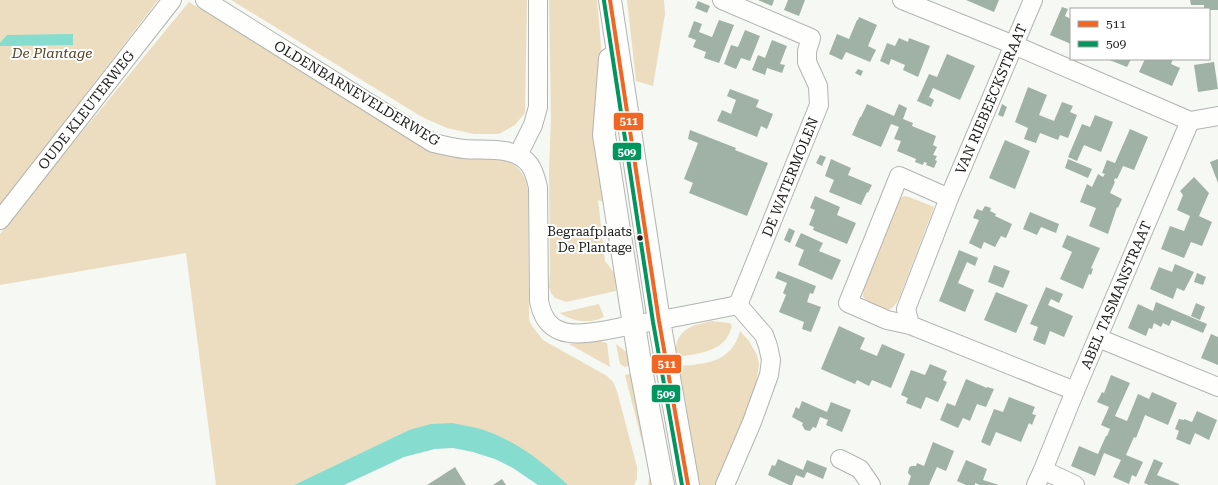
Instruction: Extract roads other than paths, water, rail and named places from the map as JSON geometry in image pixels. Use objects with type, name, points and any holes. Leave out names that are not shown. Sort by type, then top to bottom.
[{"type":"main road","points":[[612,10],[659,321],[688,485]]},
{"type":"main road","points":[[612,10],[604,135],[634,325],[662,485]]},
{"type":"street","name":"OUDE KLEUTERWEG","points":[[0,220],[172,0]]},
{"type":"street","name":"OLDENBARNEVELDERWEG","points":[[205,0],[433,143],[463,149],[504,150],[518,155]]},
{"type":"street","points":[[538,0],[538,107],[533,125],[518,155],[529,164],[535,174],[538,187],[539,298],[542,313],[551,326],[571,334],[609,330],[738,305],[764,335],[771,360],[769,375],[752,422],[724,485]]},
{"type":"street","name":"DE WATERMOLEN","points":[[722,0],[811,38],[807,51],[807,62],[818,86],[819,97],[819,105],[738,305]]},
{"type":"street","points":[[902,0],[1014,45],[1190,121],[1218,116]]},
{"type":"street","name":"VAN RIEBEECKSTRAAT","points":[[910,325],[906,309],[949,198],[1033,0]]},
{"type":"street","name":"ABEL TASMANSTRAAT","points":[[1040,478],[1075,391],[1190,121]]},
{"type":"street","points":[[949,198],[899,176],[848,303],[887,320],[910,325],[1075,391]]},
{"type":"street","points":[[1098,338],[1218,386]]},
{"type":"street","points":[[840,459],[860,469],[871,485]]},
{"type":"street","points":[[1040,478],[1075,485]]},
{"type":"water","points":[[73,34],[73,45],[0,46],[0,43],[7,35]]},
{"type":"water","points":[[453,423],[485,430],[511,442],[541,462],[568,485],[538,485],[513,468],[495,459],[453,448],[435,449],[404,457],[344,485],[294,485],[409,430],[431,424]]},
{"type":"place","name":"Begraafplaats De Plantage","points":[[640,238]]},
{"type":"park label","name":"De Plantage","points":[[52,53]]}]
